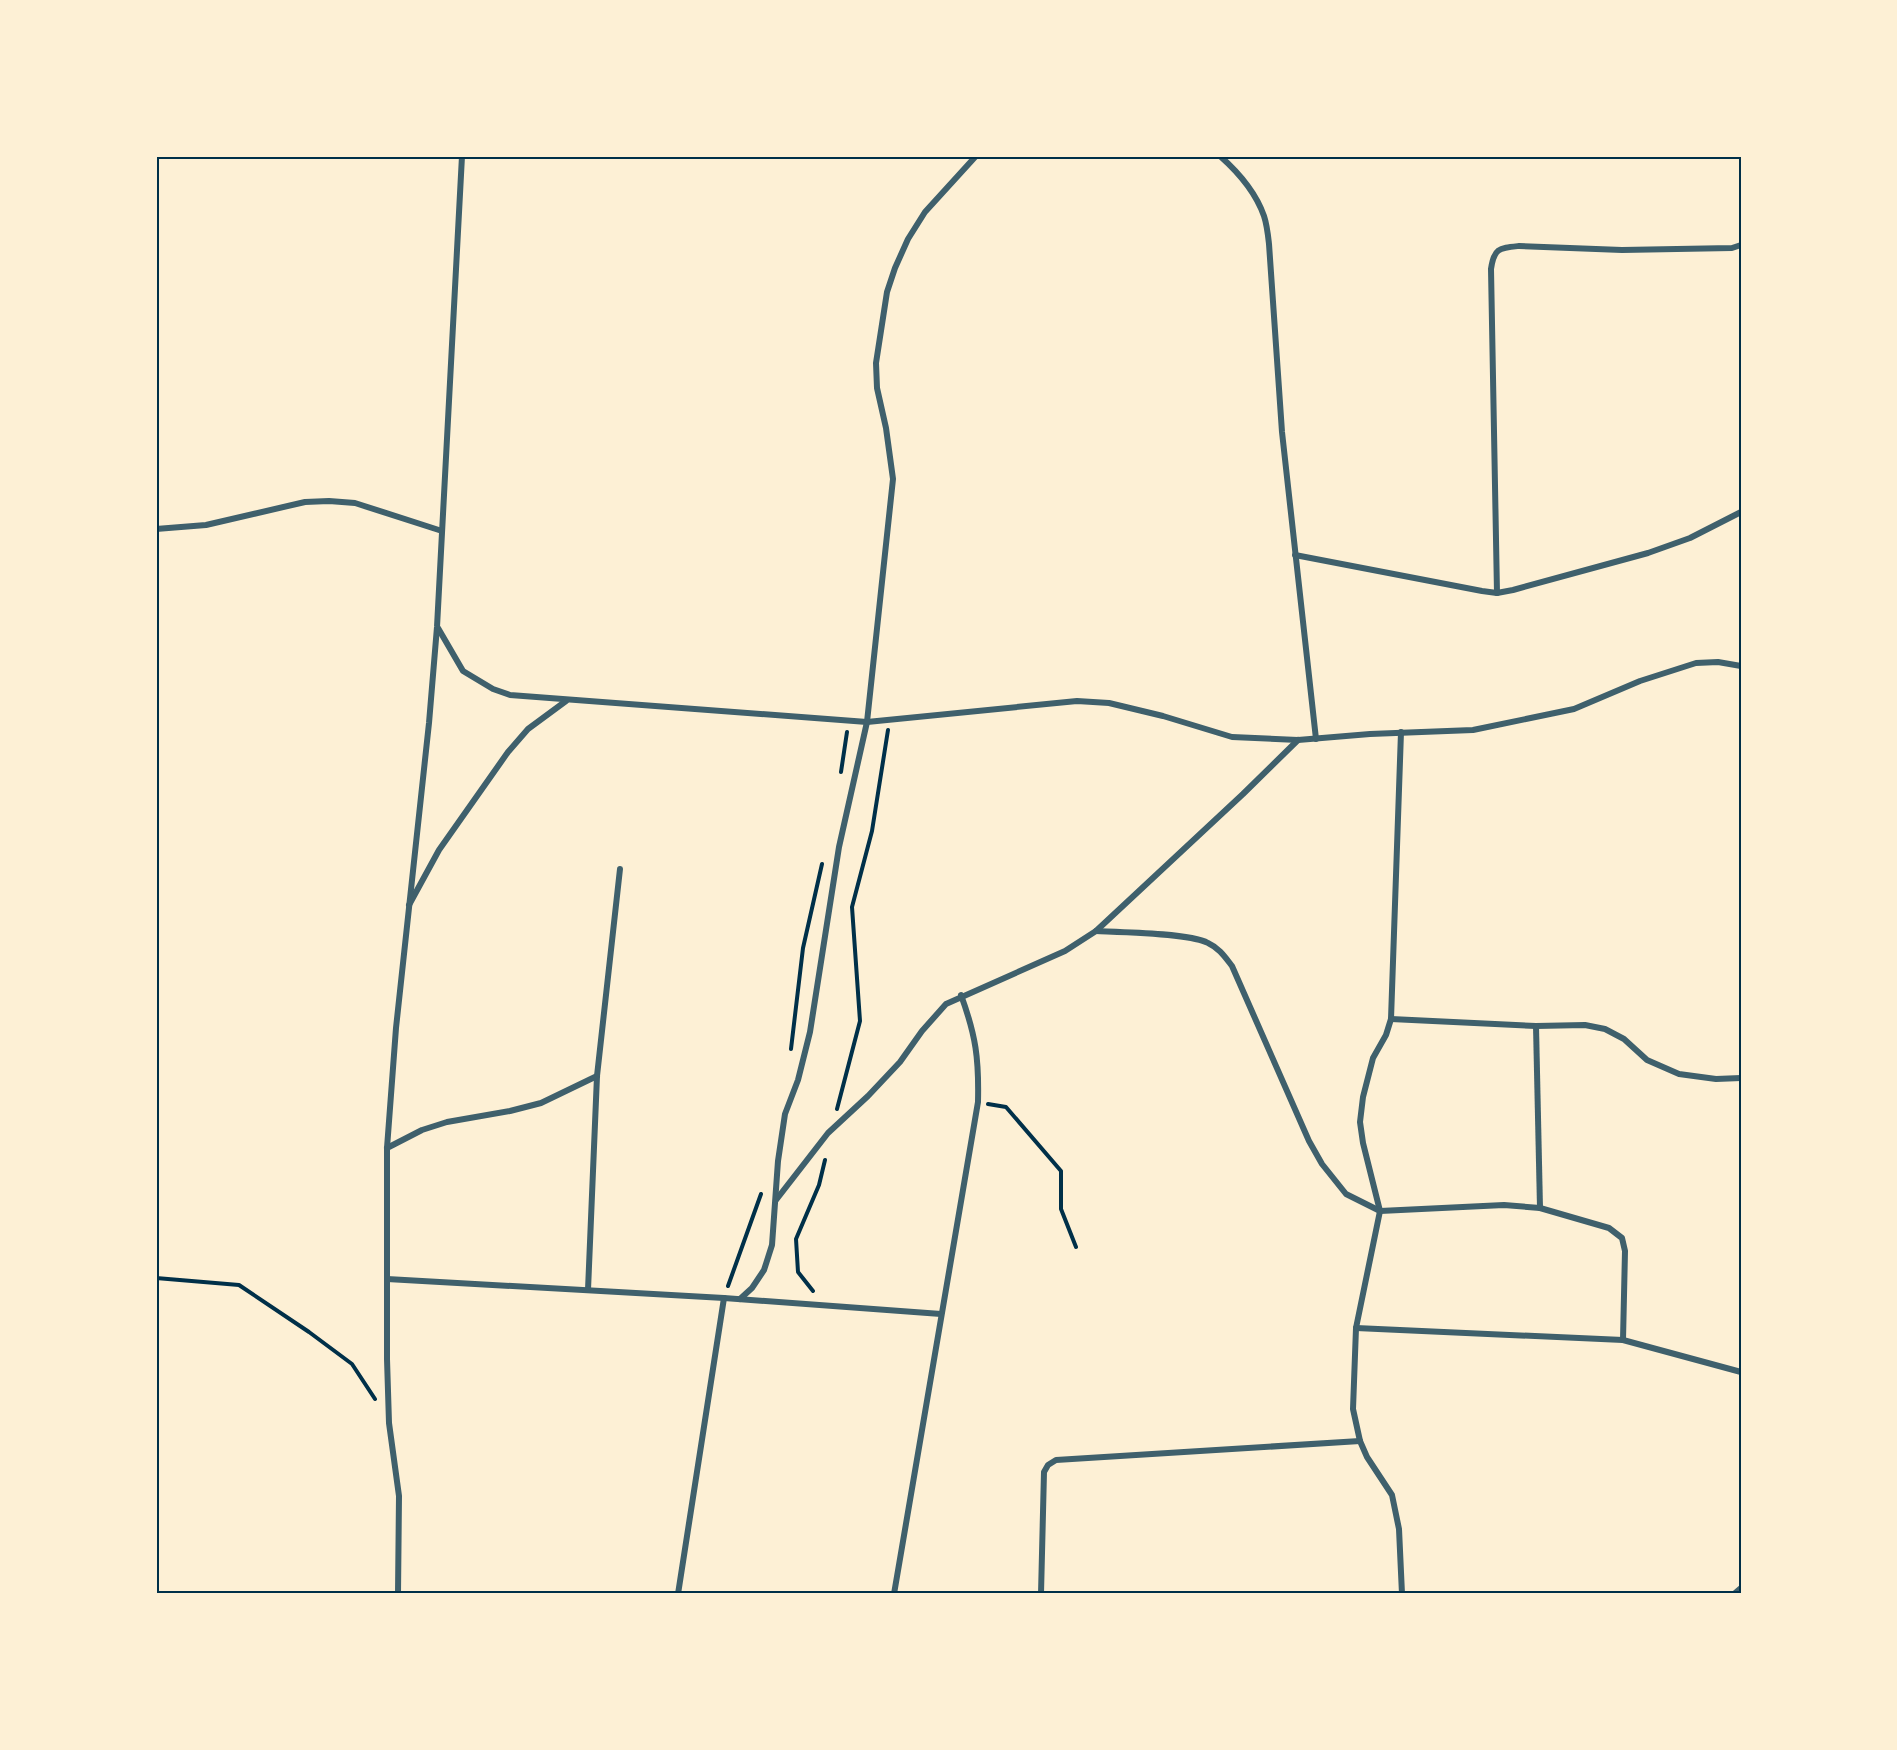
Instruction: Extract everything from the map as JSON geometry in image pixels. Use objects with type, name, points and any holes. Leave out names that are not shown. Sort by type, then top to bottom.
[{"type":"street","points":[[398,1594],[399,1496],[389,1423],[387,1148],[407,908],[429,723],[437,627],[462,156]]},
{"type":"street","points":[[740,1299],[752,1288],[764,1270],[772,1245],[777,1161],[785,1114],[798,1080],[810,1032],[839,847],[866,724],[893,479],[886,428],[877,388],[876,363],[887,292],[908,239],[925,212],[976,156]]},
{"type":"street","points":[[1220,156],[1232,167],[1255,197],[1265,218],[1269,244],[1282,432],[1316,739]]},
{"type":"street","points":[[1497,593],[1491,269],[1496,250],[1519,246],[1622,250],[1732,248],[1741,244]]},
{"type":"street","points":[[156,529],[206,525],[304,502],[329,501],[355,503],[442,531]]},
{"type":"street","points":[[1295,555],[1497,593],[1648,553],[1690,538],[1741,512]]},
{"type":"street","points":[[437,627],[463,671],[477,681],[510,695],[866,724],[1077,700],[1109,703],[1163,716],[1232,737],[1298,740],[1401,732],[1473,730],[1574,709],[1640,681],[1696,663],[1718,662],[1741,666]]},
{"type":"street","points":[[407,908],[439,850],[508,752],[528,729],[567,700]]},
{"type":"street","points":[[1401,732],[1391,1019],[1386,1035],[1373,1058],[1363,1097],[1360,1122],[1362,1143],[1380,1211],[1356,1328],[1353,1409],[1360,1441],[1367,1457],[1392,1495],[1400,1529],[1402,1594]]},
{"type":"street","points":[[776,1201],[797,1171],[832,1129],[900,1062],[921,1031],[945,1004],[1065,951],[1096,931],[1298,740]]},
{"type":"street","points":[[588,1290],[597,1076],[620,869]]},
{"type":"street","points":[[1096,931],[1182,937],[1206,941],[1220,950],[1232,966],[1309,1141],[1322,1164],[1346,1194],[1380,1211],[1504,1205],[1539,1208],[1609,1227],[1622,1238],[1625,1251],[1623,1340]]},
{"type":"street","points":[[894,1594],[978,1102],[979,1066],[974,1029],[962,995]]},
{"type":"street","points":[[1391,1019],[1536,1026],[1585,1025],[1605,1029],[1624,1039],[1647,1060],[1679,1074],[1716,1079],[1741,1078]]},
{"type":"street","points":[[1536,1026],[1539,1208]]},
{"type":"street","points":[[387,1148],[422,1130],[447,1122],[541,1103],[597,1076]]},
{"type":"street","points":[[387,1279],[740,1299],[941,1314]]},
{"type":"street","points":[[678,1594],[724,1298]]},
{"type":"street","points":[[1356,1328],[1623,1340],[1741,1372]]},
{"type":"street","points":[[1041,1594],[1044,1472],[1048,1465],[1056,1460],[1360,1441]]},
{"type":"street","points":[[1734,1594],[1741,1588]]},
{"type":"path","points":[[824,1292],[812,1291],[798,1272],[796,1239],[819,1185],[860,1021],[852,907],[872,831],[889,724],[848,727],[840,778]]},
{"type":"path","points":[[791,1051],[803,948],[823,857]]},
{"type":"path","points":[[978,1102],[1006,1107],[1061,1171],[1061,1209],[1076,1247]]},
{"type":"path","points":[[724,1298],[763,1186]]},
{"type":"path","points":[[156,1278],[239,1285],[352,1364],[380,1408]]}]
